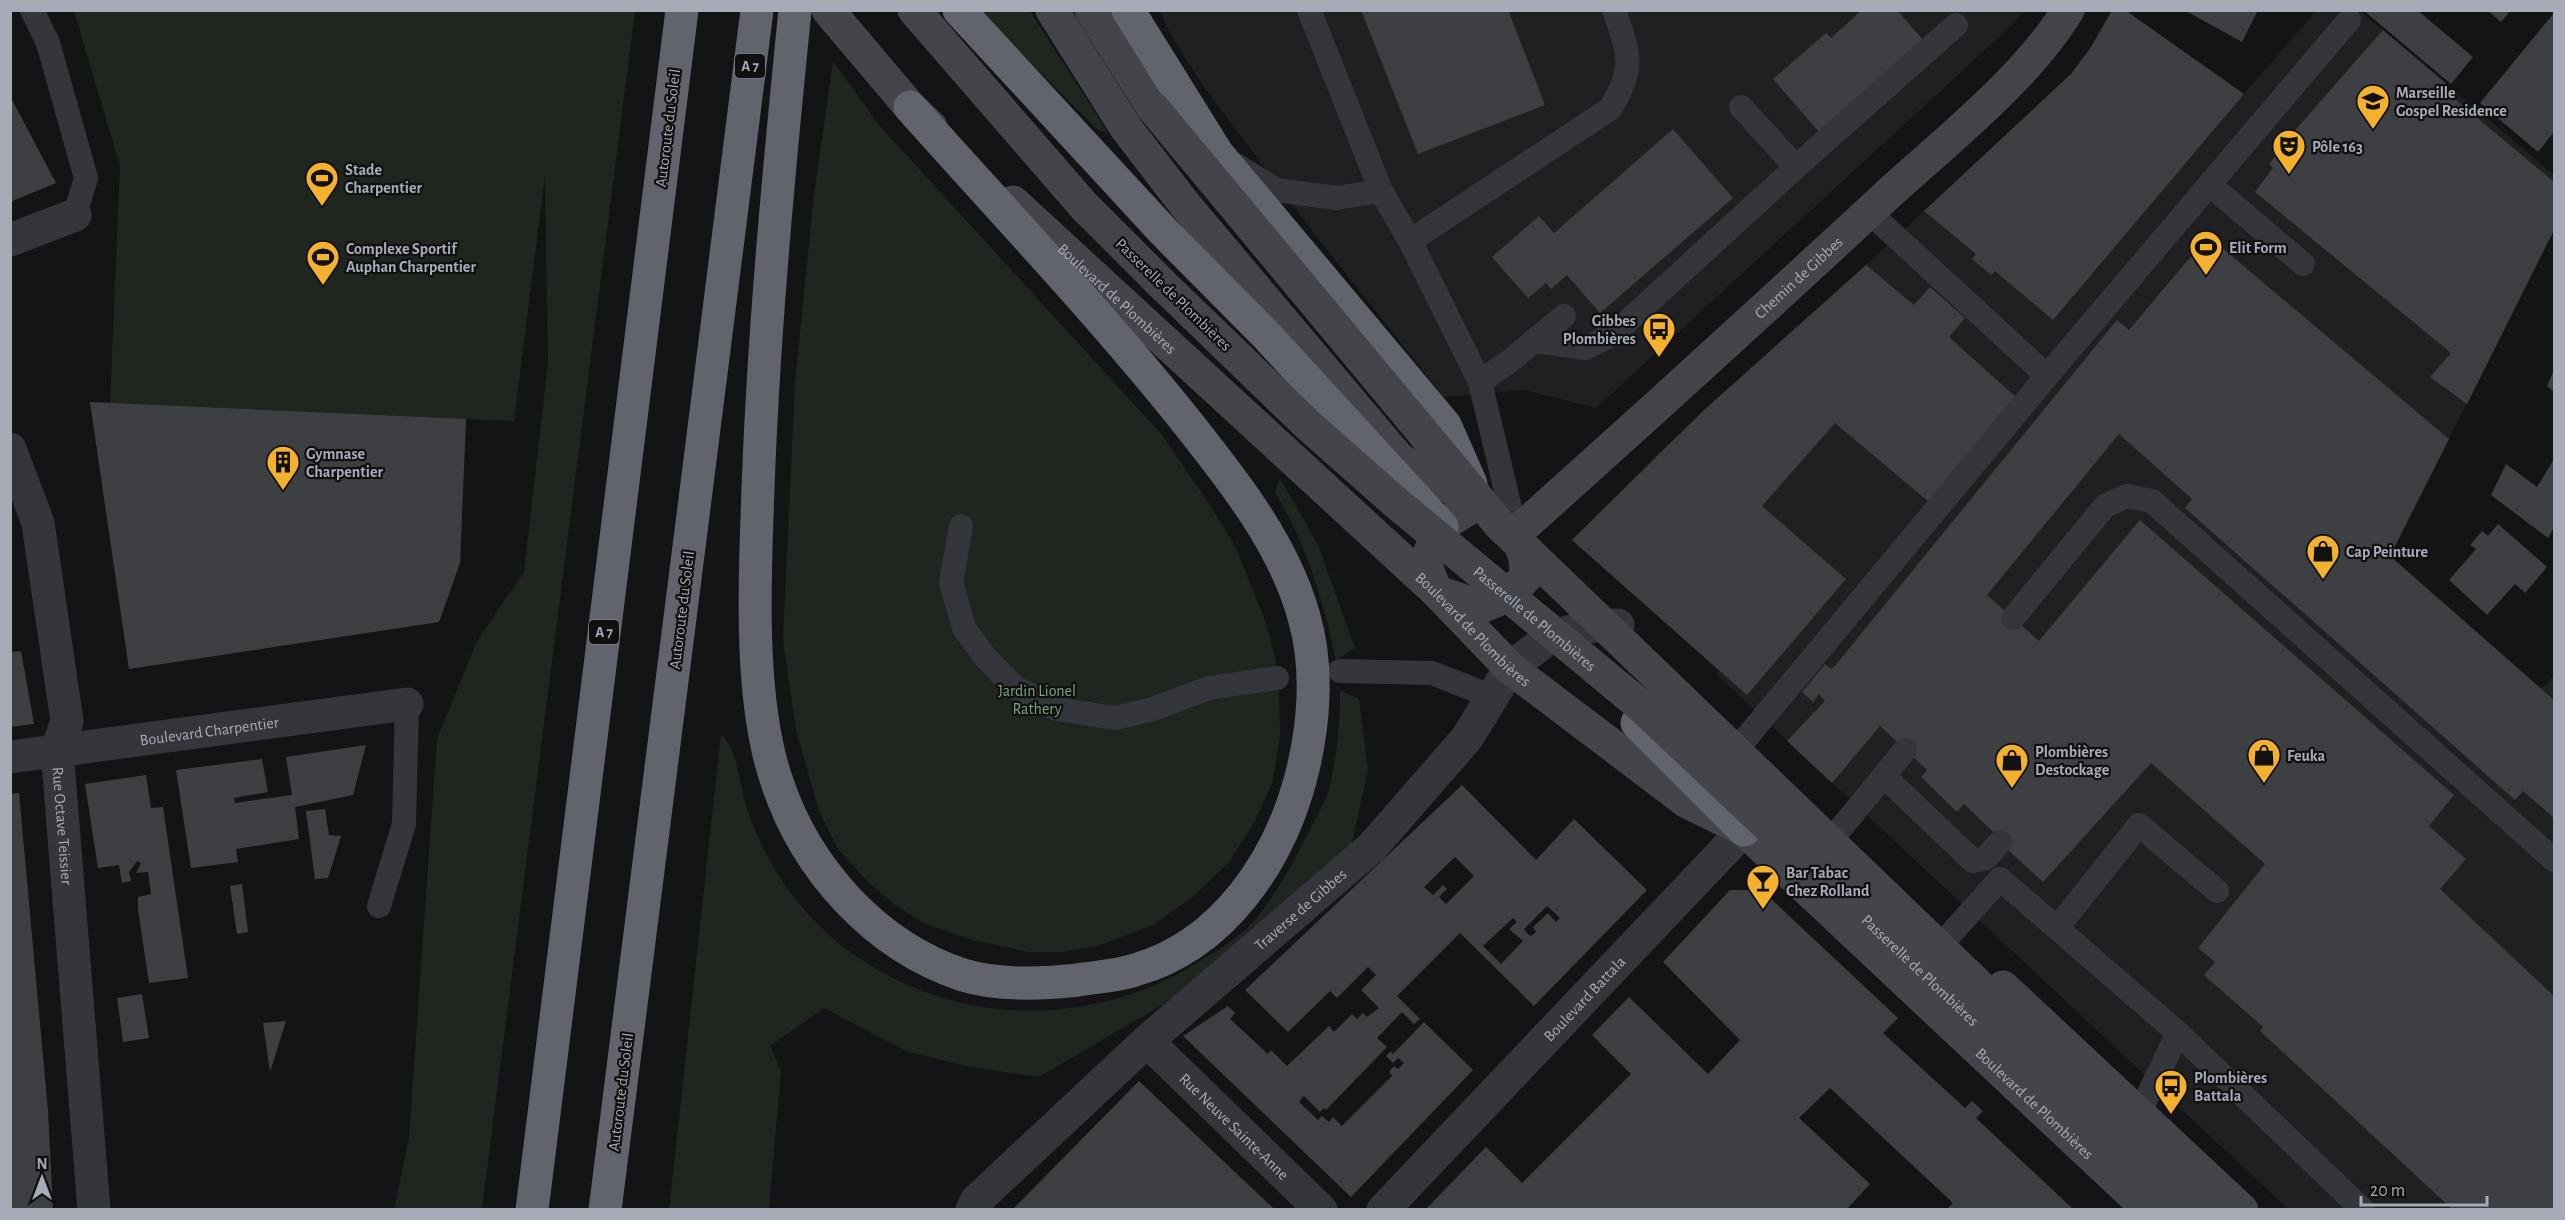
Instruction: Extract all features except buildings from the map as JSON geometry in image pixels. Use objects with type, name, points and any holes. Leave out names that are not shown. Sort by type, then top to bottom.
[{"type":"highway","name":"Autoroute du Soleil","points":[[532,1209],[682,10]]},
{"type":"highway","name":"Autoroute du Soleil","points":[[605,1209],[757,10]]},
{"type":"highway","points":[[795,10],[779,164],[760,418],[755,557],[756,642],[764,726],[775,777],[795,829],[824,871],[854,908],[893,941],[967,976],[1011,982],[1056,982],[1108,976],[1140,969],[1182,949],[1213,928],[1243,896],[1262,871],[1284,830],[1306,759],[1311,722],[1313,679],[1305,619],[1273,543],[1208,448],[1100,317],[910,107]]},
{"type":"highway","points":[[960,10],[1164,232],[1268,338],[1507,596],[1744,830]]},
{"type":"highway","points":[[1128,10],[1217,153],[1445,425],[1478,503]]},
{"type":"street","name":"Boulevard de Plombières","points":[[828,10],[910,107],[1436,591],[1510,668],[1687,802],[1744,830],[2150,1209]]},
{"type":"street","name":"Passerelle de Plombières","points":[[914,10],[1084,206],[1308,425],[1394,501],[1641,706],[2175,1209]]},
{"type":"street","points":[[1052,10],[1126,128],[1166,180],[1399,459],[1478,503],[1516,533],[2241,1209]]},
{"type":"street","name":"Passerelle de Plombières","points":[[1091,10],[1153,108],[1499,524],[2212,1209]]},
{"type":"street","name":"Chemin de Gibbes","points":[[1516,533],[1995,96],[2054,34],[2068,10]]},
{"type":"street","points":[[10,240],[75,215]]},
{"type":"street","name":"Rue Octave Teissier","points":[[10,449],[38,523],[67,721],[57,750],[94,1209]]},
{"type":"street","points":[[1478,503],[1441,526],[1425,563],[1436,591],[1481,607],[1507,596],[1526,577],[1525,558],[1516,533]]},
{"type":"street","name":"Traverse de Gibbes","points":[[972,1209],[976,1201],[1148,1041],[1372,847],[1467,738],[1510,668],[1550,637],[1585,627],[1618,626]]},
{"type":"street","name":"Boulevard Charpentier","points":[[10,757],[407,704]]},
{"type":"street","name":"Boulevard Battala","points":[[1383,1209],[1787,786]]},
{"type":"street","name":"Rue Neuve Sainte-Anne","points":[[1148,1041],[1321,1209]]},
{"type":"lane","points":[[32,10],[48,42],[87,178],[75,215]]},
{"type":"lane","points":[[1309,10],[1381,191],[1410,241],[1480,382],[1516,533]]},
{"type":"lane","points":[[1410,241],[1610,109],[1624,86],[1629,52],[1614,10]]},
{"type":"lane","points":[[1742,743],[2047,376],[2349,20]]},
{"type":"lane","points":[[1534,341],[1586,348],[1615,333],[1796,167],[1956,25]]},
{"type":"lane","points":[[1741,107],[1796,167]]},
{"type":"lane","points":[[1217,153],[1276,190],[1336,198],[1381,191]]},
{"type":"lane","points":[[2211,185],[2303,264]]},
{"type":"lane","points":[[1869,212],[2047,376]]},
{"type":"lane","points":[[1480,382],[1564,316]]},
{"type":"lane","points":[[2013,618],[2105,506],[2127,496],[2152,501],[2554,860]]},
{"type":"lane","points":[[961,526],[951,582],[964,628],[986,657],[1014,687],[1057,709],[1115,718],[1149,711],[1209,688],[1277,678]]},
{"type":"lane","points":[[1340,671],[1432,673],[1493,697]]},
{"type":"lane","points":[[379,906],[404,824],[407,704]]},
{"type":"lane","points":[[1837,832],[1905,750]]},
{"type":"lane","points":[[1884,776],[1973,861],[1986,858],[2000,842]]},
{"type":"lane","points":[[2057,928],[2139,825],[2217,891]]},
{"type":"lane","points":[[1949,936],[2000,879],[2178,1033],[2362,1209]]},
{"type":"lane","points":[[2139,1113],[2178,1033]]},
{"type":"shaded area","points":[[1160,11],[2024,11],[2011,26],[1596,408],[1524,390],[1444,397],[1309,227],[1203,86],[1168,30]]},
{"type":"shaded area","points":[[2125,11],[2244,94],[2316,11],[2360,11],[2554,175],[2554,230],[2390,556],[2542,689],[2554,675],[2554,1209],[2288,1209],[1716,674],[1719,671],[1572,540],[1664,448],[1866,265],[2071,74],[2091,47]]},
{"type":"green space","name":"Complexe Sportif Auphan Charpentier","points":[[74,11],[635,11],[482,1209],[394,1209],[409,1138],[437,739],[477,641],[524,572],[548,363],[545,175],[514,421],[466,419],[460,563],[439,622],[129,669],[90,402],[110,403],[120,166]]},
{"type":"green space","points":[[979,11],[1030,11],[1108,133],[1098,130]]},
{"type":"green space","name":"Jardin Lionel Rathery","points":[[833,61],[879,125],[1162,435],[1235,546],[1266,623],[1275,657],[1280,736],[1273,781],[1255,821],[1230,861],[1194,896],[1153,925],[1097,946],[1061,952],[1029,952],[973,940],[923,923],[894,904],[869,883],[838,849],[819,811],[796,730],[783,640],[795,383],[814,195]]},
{"type":"green space","points":[[1280,478],[1318,545],[1355,648],[1336,660],[1313,574],[1296,532],[1275,493]]},
{"type":"green space","points":[[1340,690],[1359,699],[1368,771],[1352,843],[1177,996],[1039,1077],[970,1067],[906,1051],[824,1008],[770,1046],[781,1071],[769,1209],[669,1210],[721,734],[732,750],[747,809],[763,849],[799,903],[828,934],[845,948],[885,974],[927,993],[972,1005],[1017,1010],[1063,1009],[1109,1001],[1153,986],[1212,954],[1238,936],[1253,922],[1288,871],[1328,793],[1338,740]]},
{"type":"place","name":"Marseille Gospel Residence","points":[[2373,130]]},
{"type":"place","name":"Pôle 163","points":[[2289,175]]},
{"type":"place","name":"Stade Charpentier","points":[[322,207]]},
{"type":"place","name":"Elit Form","points":[[2206,276]]},
{"type":"place","name":"Complexe Sportif Auphan Charpentier","points":[[323,286]]},
{"type":"place","name":"Gibbes Plombières","points":[[1659,358]]},
{"type":"place","name":"Gymnase Charpentier","points":[[283,491]]},
{"type":"place","name":"Cap Peinture","points":[[2323,580]]},
{"type":"place","name":"Feuka","points":[[2264,784]]},
{"type":"place","name":"Plombières Destockage","points":[[2012,789]]},
{"type":"place","name":"Bar Tabac Chez Rolland","points":[[1763,910]]},
{"type":"place","name":"Plombières Battala","points":[[2171,1115]]}]
